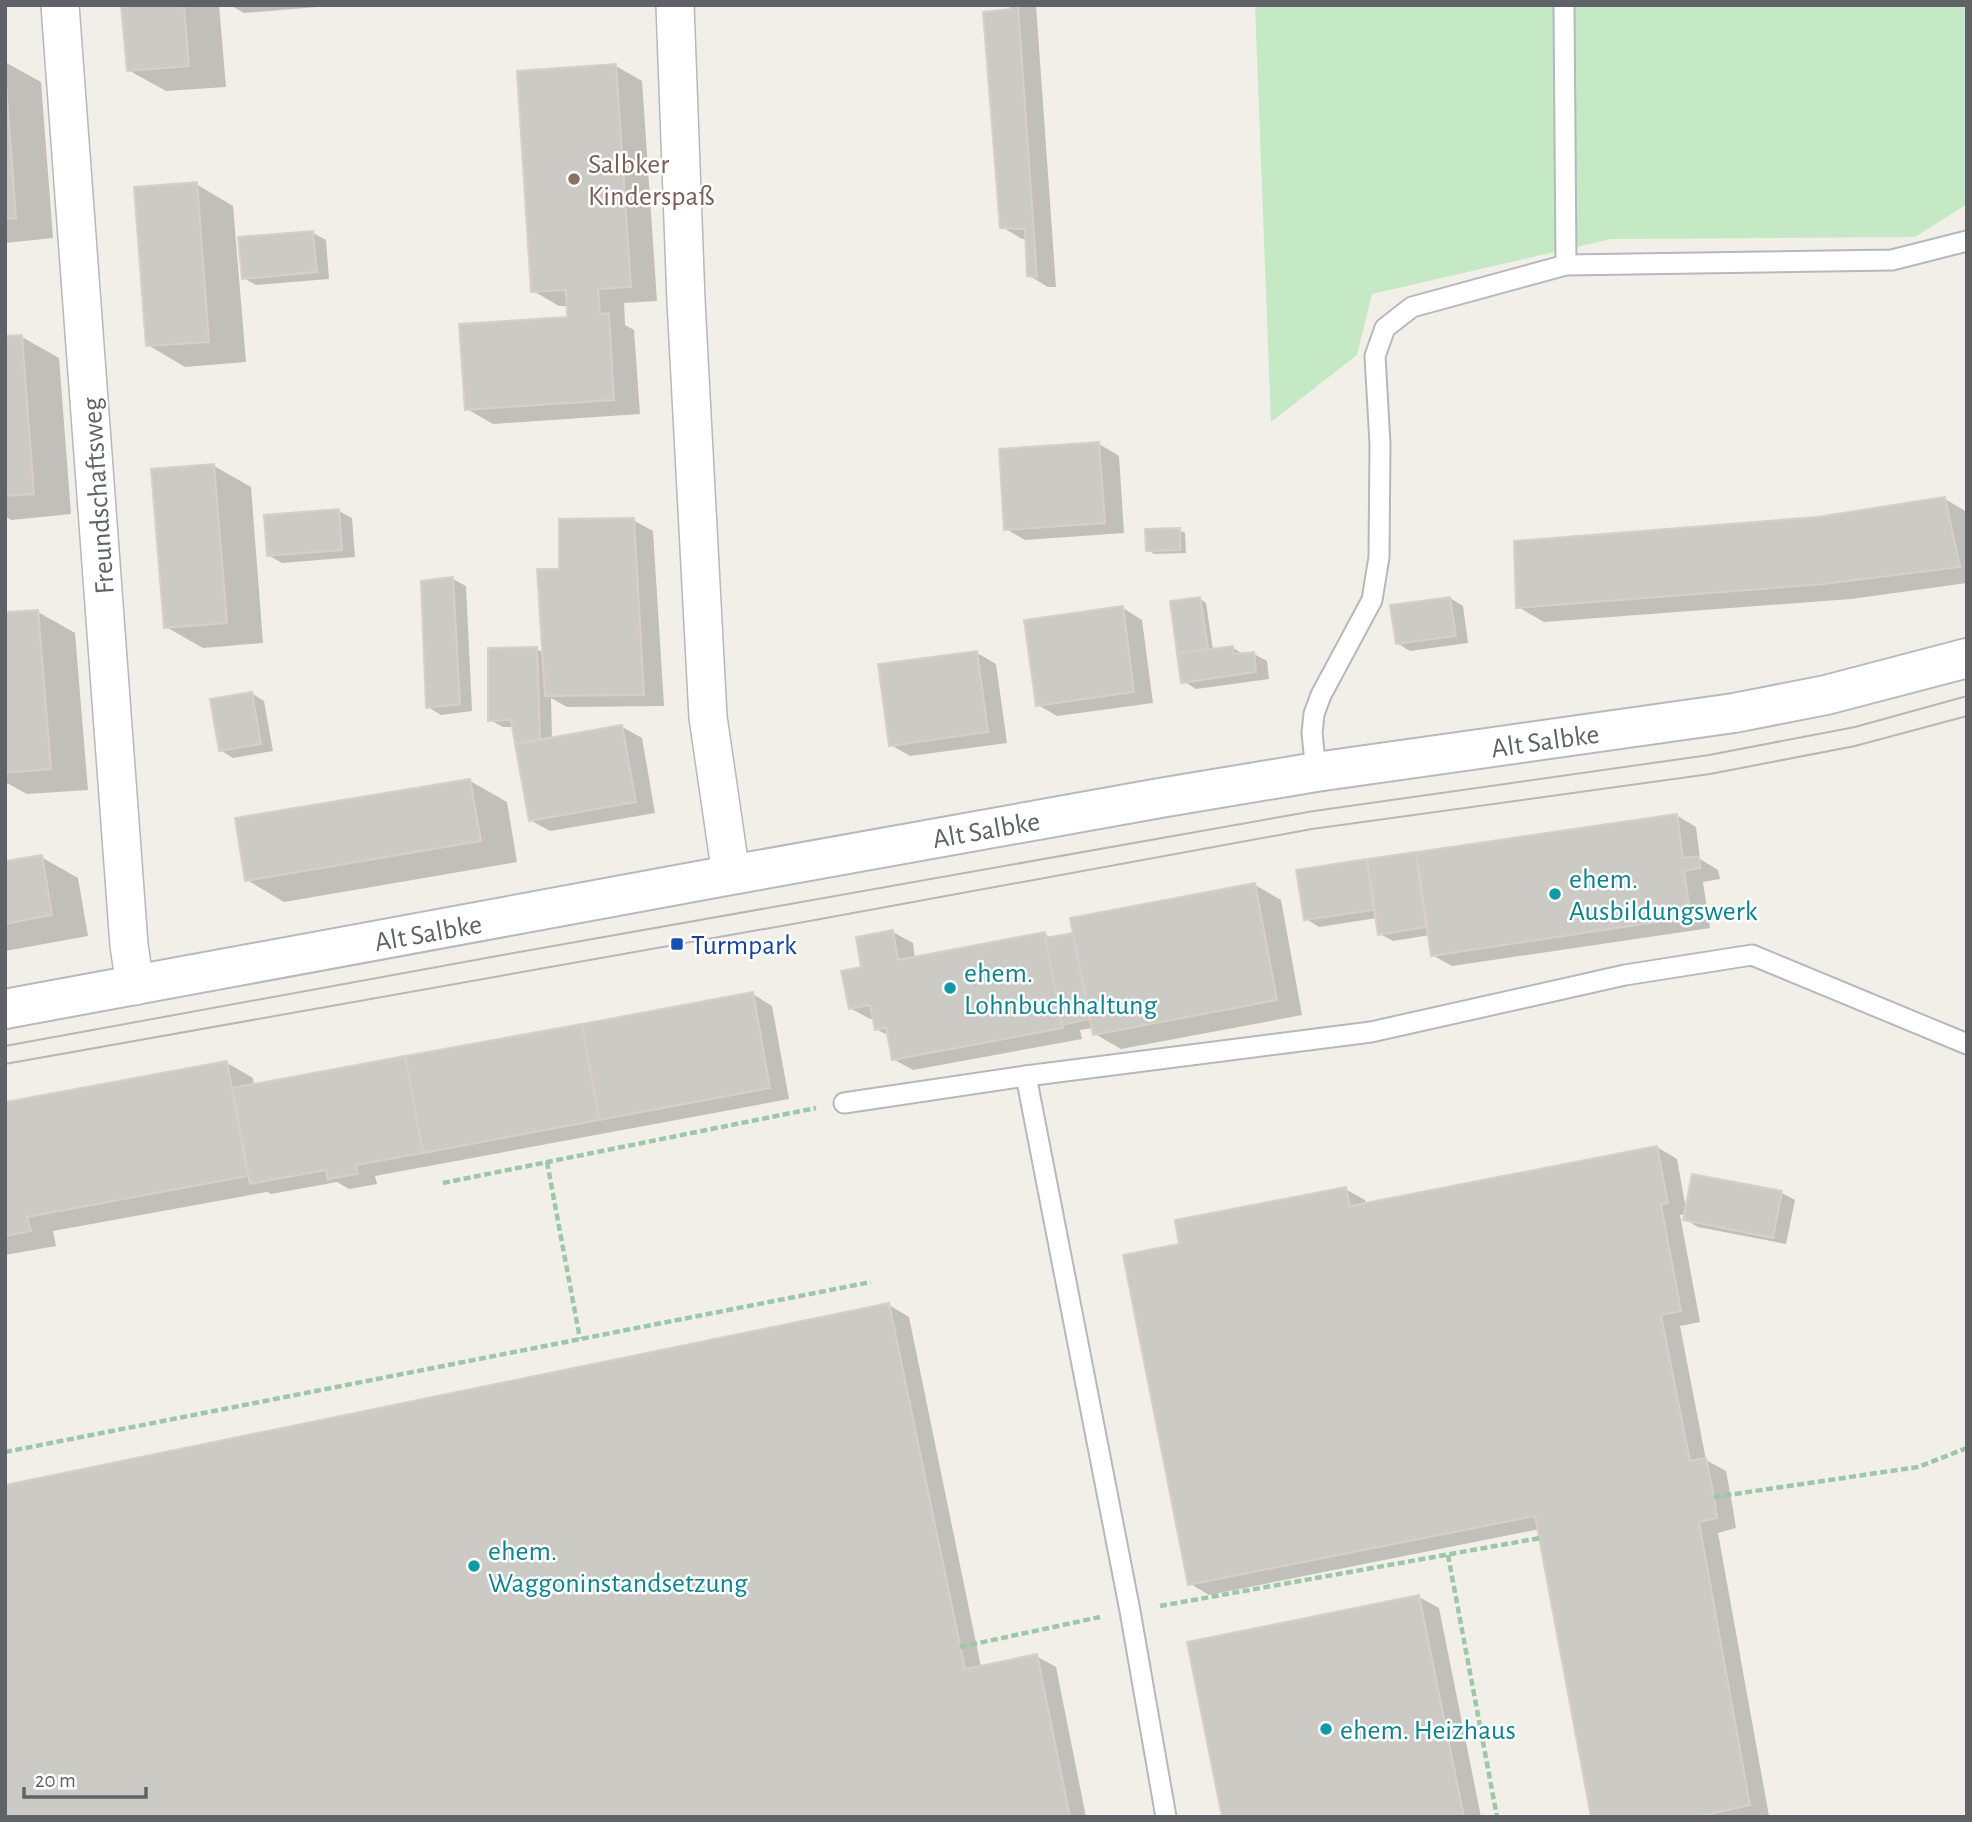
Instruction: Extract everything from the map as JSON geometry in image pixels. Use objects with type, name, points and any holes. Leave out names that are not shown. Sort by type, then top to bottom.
[{"type":"main road","name":"Alt Salbke","points":[[5,1009],[731,875],[1316,772],[1734,713],[1826,695],[1967,658]]},
{"type":"street","name":"Freundschaftsweg","points":[[60,5],[129,945],[135,986]]},
{"type":"street","points":[[675,5],[706,690],[731,875]]},
{"type":"lane","points":[[1564,5],[1566,265]]},
{"type":"lane","points":[[1316,772],[1312,733],[1314,714],[1321,695],[1372,600],[1379,557],[1380,444],[1375,356],[1385,328],[1412,307],[1566,265],[1892,260],[1967,241]]},
{"type":"lane","points":[[844,1103],[1026,1076],[1371,1032],[1625,975],[1752,955],[1967,1044]]},
{"type":"lane","points":[[1026,1076],[1130,1611],[1166,1817]]},
{"type":"path","points":[[443,1183],[844,1103]]},
{"type":"path","points":[[547,1162],[580,1339]]},
{"type":"path","points":[[5,1452],[871,1282]]},
{"type":"path","points":[[1714,1497],[1918,1467],[1967,1448]]},
{"type":"path","points":[[960,1647],[1130,1611],[1540,1538]]},
{"type":"path","points":[[1448,1555],[1497,1817]]},
{"type":"green space","points":[[1255,5],[1967,5],[1967,204],[1915,237],[1611,239],[1372,294],[1357,355],[1271,422]]},
{"type":"building","points":[[121,5],[184,5],[189,66],[127,71]]},
{"type":"building","points":[[1010,5],[1018,5],[1037,277],[1027,276],[1025,229],[1000,228],[983,12],[1010,9]]},
{"type":"building","name":"Salbker Kinderspaß","points":[[616,64],[631,287],[598,289],[600,314],[609,313],[614,400],[465,410],[459,324],[567,317],[566,290],[531,292],[517,71]]},
{"type":"building","points":[[5,71],[16,218],[5,219]]},
{"type":"building","points":[[197,182],[209,342],[146,346],[134,187]]},
{"type":"building","points":[[313,231],[317,272],[242,279],[238,237]]},
{"type":"building","points":[[22,335],[34,494],[5,496],[5,336]]},
{"type":"building","points":[[1099,442],[1105,523],[1004,530],[999,449]]},
{"type":"building","points":[[214,464],[227,623],[164,628],[151,469]]},
{"type":"building","points":[[1945,497],[1960,567],[1824,584],[1516,608],[1514,541],[1817,517]]},
{"type":"building","points":[[339,509],[342,550],[267,556],[264,515]]},
{"type":"building","points":[[634,518],[644,695],[545,696],[537,569],[559,569],[559,519]]},
{"type":"building","points":[[1180,528],[1180,550],[1146,551],[1145,529]]},
{"type":"building","points":[[453,577],[460,704],[426,708],[421,581]]},
{"type":"building","points":[[1200,597],[1208,649],[1177,653],[1170,601]]},
{"type":"building","points":[[1450,597],[1456,636],[1396,644],[1390,605]]},
{"type":"building","points":[[1123,606],[1134,692],[1036,706],[1024,620]]},
{"type":"building","points":[[38,610],[51,769],[5,773],[5,612]]},
{"type":"building","points":[[1233,646],[1234,654],[1254,652],[1256,672],[1181,683],[1177,653]]},
{"type":"building","points":[[537,647],[540,739],[515,744],[511,720],[488,721],[488,648]]},
{"type":"building","points":[[977,651],[988,732],[889,746],[878,664]]},
{"type":"building","points":[[252,692],[261,744],[219,751],[210,699]]},
{"type":"building","points":[[622,725],[636,802],[529,821],[515,744]]},
{"type":"building","points":[[470,779],[481,841],[245,881],[235,818]]},
{"type":"building","name":"ehem. Ausbildungswerk","points":[[1677,814],[1683,858],[1699,856],[1700,868],[1684,871],[1691,917],[1431,956],[1416,852]]},
{"type":"building","points":[[1416,852],[1426,927],[1378,935],[1367,859]]},
{"type":"building","points":[[42,855],[52,915],[5,924],[5,861]]},
{"type":"building","points":[[1367,859],[1374,910],[1304,920],[1296,870]]},
{"type":"building","points":[[1255,883],[1277,1000],[1093,1035],[1070,918]]},
{"type":"building","name":"ehem. Lohnbuchhaltung","points":[[893,930],[898,960],[1045,932],[1063,1028],[892,1060],[886,1028],[875,1030],[870,1005],[849,1009],[841,971],[861,967],[856,937]]},
{"type":"building","points":[[1073,933],[1089,1019],[1062,1025],[1045,938]]},
{"type":"building","points":[[753,992],[770,1088],[599,1120],[582,1024]]},
{"type":"building","points":[[582,1024],[599,1120],[423,1153],[405,1056]]},
{"type":"building","points":[[405,1056],[423,1153],[356,1165],[358,1174],[328,1179],[326,1170],[250,1184],[232,1088]]},
{"type":"building","points":[[227,1061],[248,1176],[27,1217],[31,1231],[5,1236],[5,1102]]},
{"type":"building","points":[[1657,1146],[1668,1203],[1661,1205],[1681,1311],[1661,1315],[1690,1461],[1706,1458],[1714,1497],[1717,1518],[1699,1522],[1750,1805],[1697,1817],[1591,1817],[1535,1516],[1188,1585],[1123,1255],[1179,1244],[1175,1220],[1346,1187],[1350,1206]]},
{"type":"building","points":[[1692,1174],[1782,1191],[1773,1238],[1683,1220]]},
{"type":"building","name":"ehem. Waggoninstandsetzung","points":[[889,1303],[965,1669],[1037,1654],[1070,1817],[5,1817],[5,1485]]},
{"type":"building","name":"ehem. Heizhaus","points":[[1419,1595],[1464,1817],[1222,1817],[1187,1642]]},
{"type":"tram line","points":[[5,1046],[1314,811],[1709,755],[1855,727],[1967,696]]},
{"type":"tram line","points":[[5,1064],[1312,829],[1710,774],[1855,746],[1967,716]]},
{"type":"place","name":"Salbker Kinderspaß","points":[[574,179]]},
{"type":"place","name":"ehem. Ausbildungswerk","points":[[1555,894]]},
{"type":"place","name":"Turmpark","points":[[677,944]]},
{"type":"place","name":"ehem. Lohnbuchhaltung","points":[[950,988]]},
{"type":"place","name":"ehem. Waggoninstandsetzung","points":[[474,1566]]},
{"type":"place","name":"ehem. Heizhaus","points":[[1326,1729]]}]
